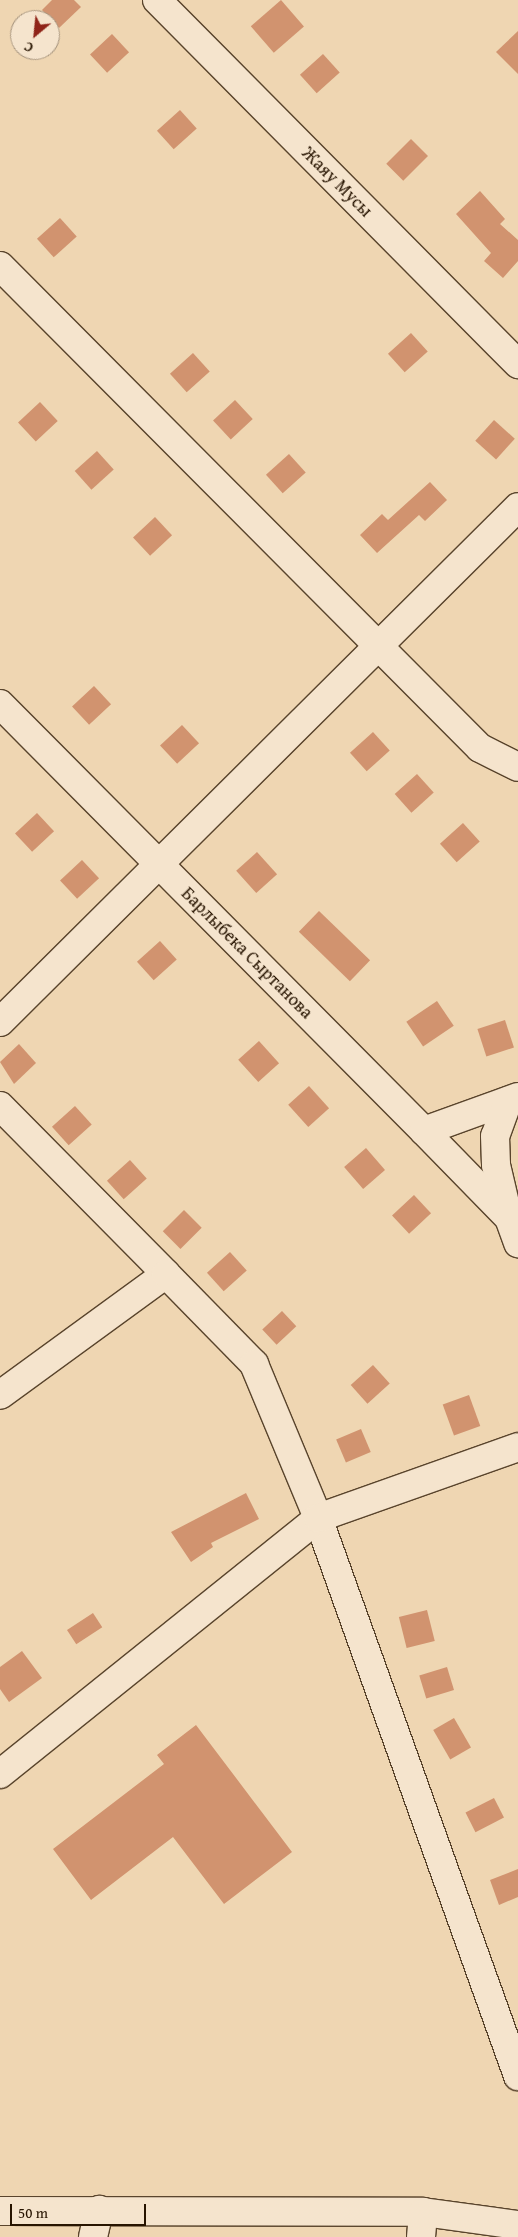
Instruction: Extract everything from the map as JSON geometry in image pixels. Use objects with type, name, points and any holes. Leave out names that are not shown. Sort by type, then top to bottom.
[{"type":"street","name":"Жаяу Мусы","points":[[157,0],[518,364]]},
{"type":"street","points":[[0,266],[480,748],[518,767]]},
{"type":"street","points":[[0,1022],[377,645],[518,507]]},
{"type":"street","name":"Барлыбека Сыртанова","points":[[0,704],[509,1218]]},
{"type":"street","points":[[424,1131],[513,1099]]},
{"type":"street","points":[[513,1099],[495,1136],[496,1165],[509,1218],[518,1243]]},
{"type":"street","points":[[0,1106],[254,1364],[318,1518],[518,2076]]},
{"type":"street","points":[[0,1395],[166,1274]]},
{"type":"street","points":[[0,1774],[318,1518],[518,1447]]},
{"type":"street","points":[[93,2237],[99,2210]]},
{"type":"street","points":[[0,2212],[99,2210],[422,2225],[518,2226]]},
{"type":"building","points":[[52,0],[74,0],[81,7],[60,27],[60,10],[42,10]]},
{"type":"building","points":[[281,0],[304,26],[274,53],[251,26]]},
{"type":"building","points":[[518,31],[518,74],[496,52]]},
{"type":"building","points":[[112,34],[129,52],[107,73],[90,54]]},
{"type":"building","points":[[323,54],[340,73],[317,93],[300,75]]},
{"type":"building","points":[[180,110],[197,129],[174,149],[157,131]]},
{"type":"building","points":[[411,139],[428,156],[403,181],[386,164]]},
{"type":"building","points":[[480,191],[505,219],[500,224],[518,240],[518,261],[503,278],[484,261],[491,253],[456,214]]},
{"type":"building","points":[[60,218],[77,237],[54,257],[37,239]]},
{"type":"building","points":[[411,333],[428,352],[405,372],[388,354]]},
{"type":"building","points":[[193,353],[210,372],[187,392],[170,374]]},
{"type":"building","points":[[235,400],[253,419],[231,439],[213,420]]},
{"type":"building","points":[[40,402],[58,421],[36,441],[18,422]]},
{"type":"building","points":[[494,420],[515,439],[496,460],[475,441]]},
{"type":"building","points":[[97,451],[114,470],[91,490],[75,471]]},
{"type":"building","points":[[289,454],[306,473],[283,493],[266,475]]},
{"type":"building","points":[[430,482],[447,500],[425,521],[419,515],[377,553],[360,535],[382,514],[388,520]]},
{"type":"building","points":[[155,517],[172,535],[150,556],[133,537]]},
{"type":"building","points":[[94,686],[111,704],[89,725],[72,706]]},
{"type":"building","points":[[182,725],[199,743],[177,764],[160,745]]},
{"type":"building","points":[[373,732],[390,751],[367,771],[350,753]]},
{"type":"building","points":[[417,774],[434,793],[411,813],[395,794]]},
{"type":"building","points":[[37,813],[54,831],[32,852],[15,833]]},
{"type":"building","points":[[463,823],[480,842],[457,862],[440,844]]},
{"type":"building","points":[[257,852],[277,874],[256,893],[236,871]]},
{"type":"building","points":[[82,860],[99,878],[77,899],[60,880]]},
{"type":"building","points":[[319,911],[370,960],[350,981],[299,932]]},
{"type":"building","points":[[160,941],[177,960],[154,980],[137,962]]},
{"type":"building","points":[[437,1001],[454,1026],[423,1047],[406,1022]]},
{"type":"building","points":[[505,1020],[514,1048],[486,1057],[477,1029]]},
{"type":"building","points":[[259,1041],[279,1063],[258,1082],[238,1060]]},
{"type":"building","points":[[19,1044],[36,1063],[14,1084],[0,1062]]},
{"type":"building","points":[[309,1086],[329,1108],[308,1127],[288,1105]]},
{"type":"building","points":[[75,1106],[92,1125],[69,1145],[52,1127]]},
{"type":"building","points":[[366,1148],[385,1170],[363,1189],[344,1167]]},
{"type":"building","points":[[130,1160],[147,1179],[124,1199],[107,1181]]},
{"type":"building","points":[[414,1195],[431,1213],[409,1234],[392,1215]]},
{"type":"building","points":[[184,1210],[202,1228],[180,1249],[163,1231]]},
{"type":"building","points":[[230,1252],[247,1271],[224,1291],[207,1273]]},
{"type":"building","points":[[282,1311],[296,1326],[277,1345],[262,1329]]},
{"type":"building","points":[[373,1365],[390,1384],[367,1404],[351,1385]]},
{"type":"building","points":[[469,1395],[480,1426],[454,1436],[443,1405]]},
{"type":"building","points":[[361,1429],[371,1452],[346,1463],[336,1440]]},
{"type":"building","points":[[246,1493],[259,1519],[211,1543],[213,1547],[191,1562],[171,1532]]},
{"type":"building","points":[[427,1610],[435,1641],[407,1648],[399,1617]]},
{"type":"building","points":[[93,1613],[102,1627],[76,1644],[67,1630]]},
{"type":"building","points":[[22,1651],[42,1678],[9,1702],[0,1689],[0,1667]]},
{"type":"building","points":[[447,1667],[454,1690],[426,1698],[419,1675]]},
{"type":"building","points":[[454,1718],[471,1747],[450,1759],[433,1730]]},
{"type":"building","points":[[196,1725],[292,1852],[224,1904],[173,1837],[91,1900],[53,1849],[164,1764],[157,1755]]},
{"type":"building","points":[[494,1798],[504,1818],[475,1832],[465,1813]]},
{"type":"building","points":[[518,1869],[518,1897],[499,1905],[490,1880]]}]
